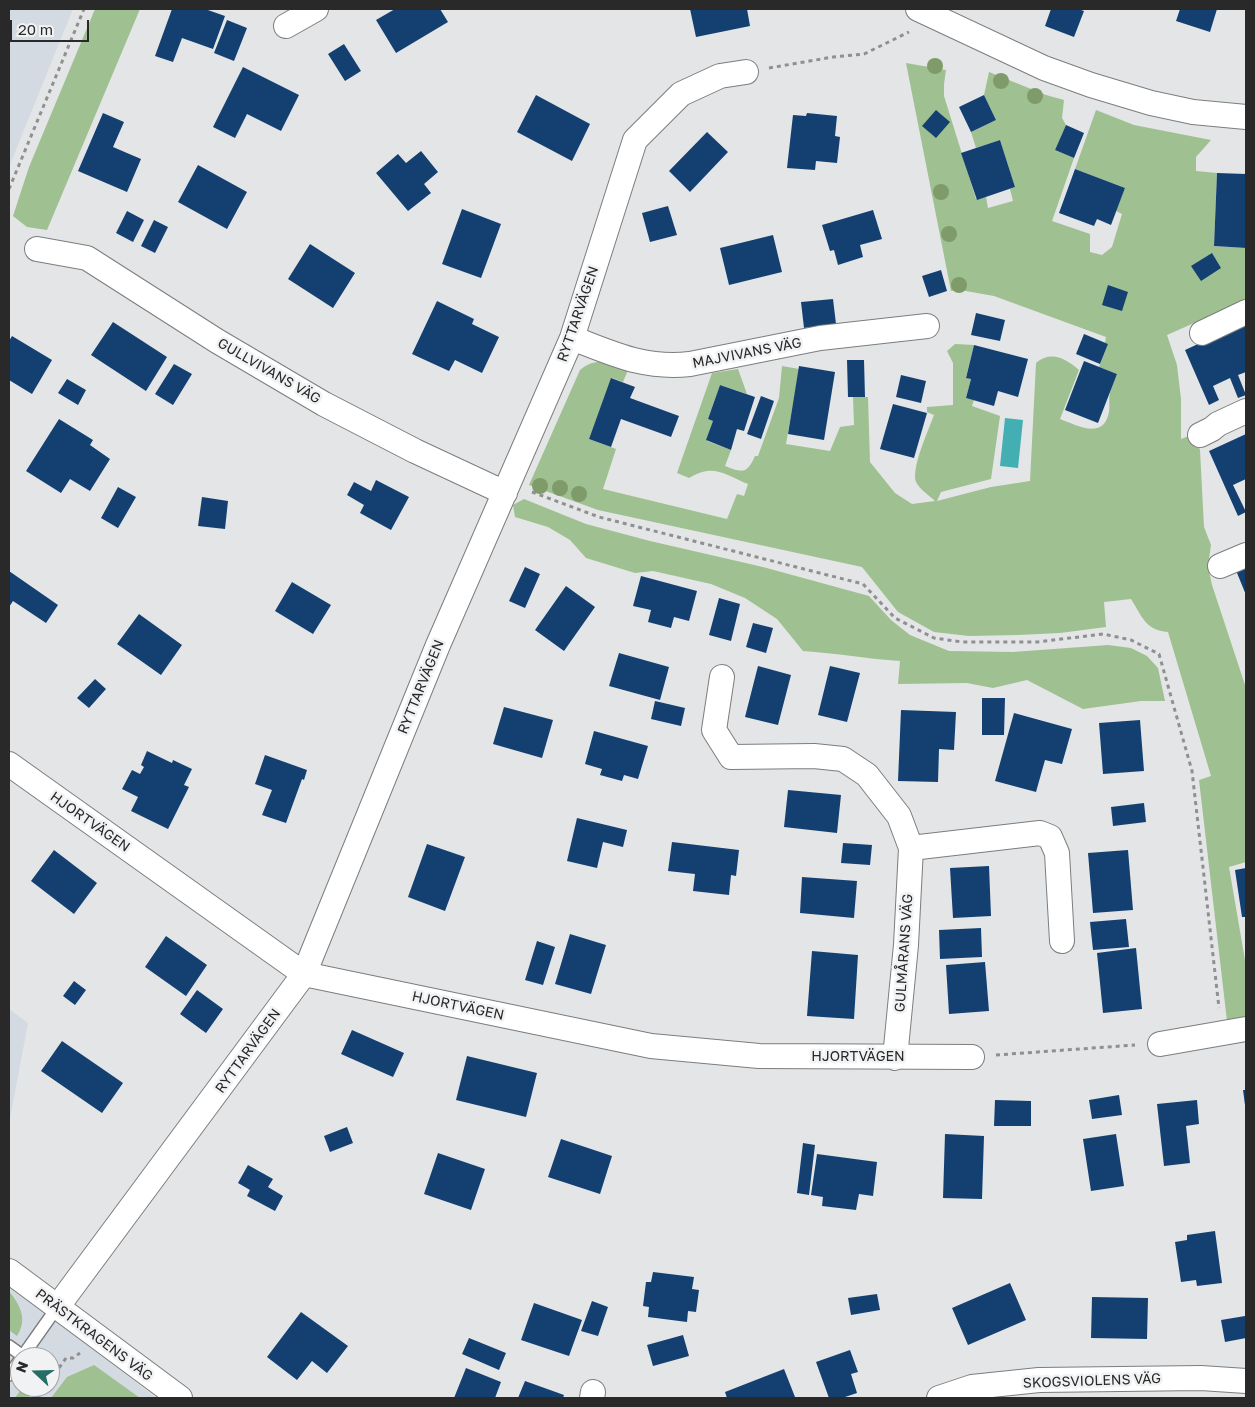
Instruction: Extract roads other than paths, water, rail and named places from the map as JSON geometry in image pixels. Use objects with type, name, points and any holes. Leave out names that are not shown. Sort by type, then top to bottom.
[{"type":"street","points":[[286,26],[316,9]]},
{"type":"street","points":[[926,12],[1044,68],[1091,85],[1151,103],[1193,112],[1246,117]]},
{"type":"street","name":"RYTTARVÄGEN","points":[[58,1306],[304,974],[438,645],[572,338],[635,140],[680,94],[720,76],[746,72]]},
{"type":"street","name":"GULLVIVANS VÄG","points":[[37,249],[87,258],[217,341],[324,404],[414,451],[507,488]]},
{"type":"street","points":[[1202,333],[1246,312]]},
{"type":"street","name":"MAJVIVANS VÄG","points":[[572,338],[645,364],[669,367],[820,338],[927,326]]},
{"type":"street","points":[[1200,435],[1246,411]]},
{"type":"street","points":[[1220,566],[1246,555]]},
{"type":"street","name":"GULMÅRANS VÄG","points":[[722,677],[714,730],[731,757],[814,756],[843,759],[867,775],[899,816],[911,848],[906,945],[895,1058]]},
{"type":"street","name":"HJORTVÄGEN","points":[[9,764],[304,974],[651,1046],[759,1056],[972,1057]]},
{"type":"street","points":[[911,848],[1040,833],[1050,837],[1057,853],[1062,941]]},
{"type":"street","points":[[1160,1044],[1246,1029]]},
{"type":"street","name":"PRÄSTKRAGENS VÄG","points":[[9,1271],[180,1398]]},
{"type":"street","name":"SKOGSVIOLENS VÄG","points":[[939,1398],[972,1387],[1039,1380],[1201,1378],[1246,1381]]},
{"type":"lane","points":[[30,1347],[58,1306]]},
{"type":"water","points":[[1005,418],[1023,420],[1018,468],[1000,466]]}]
